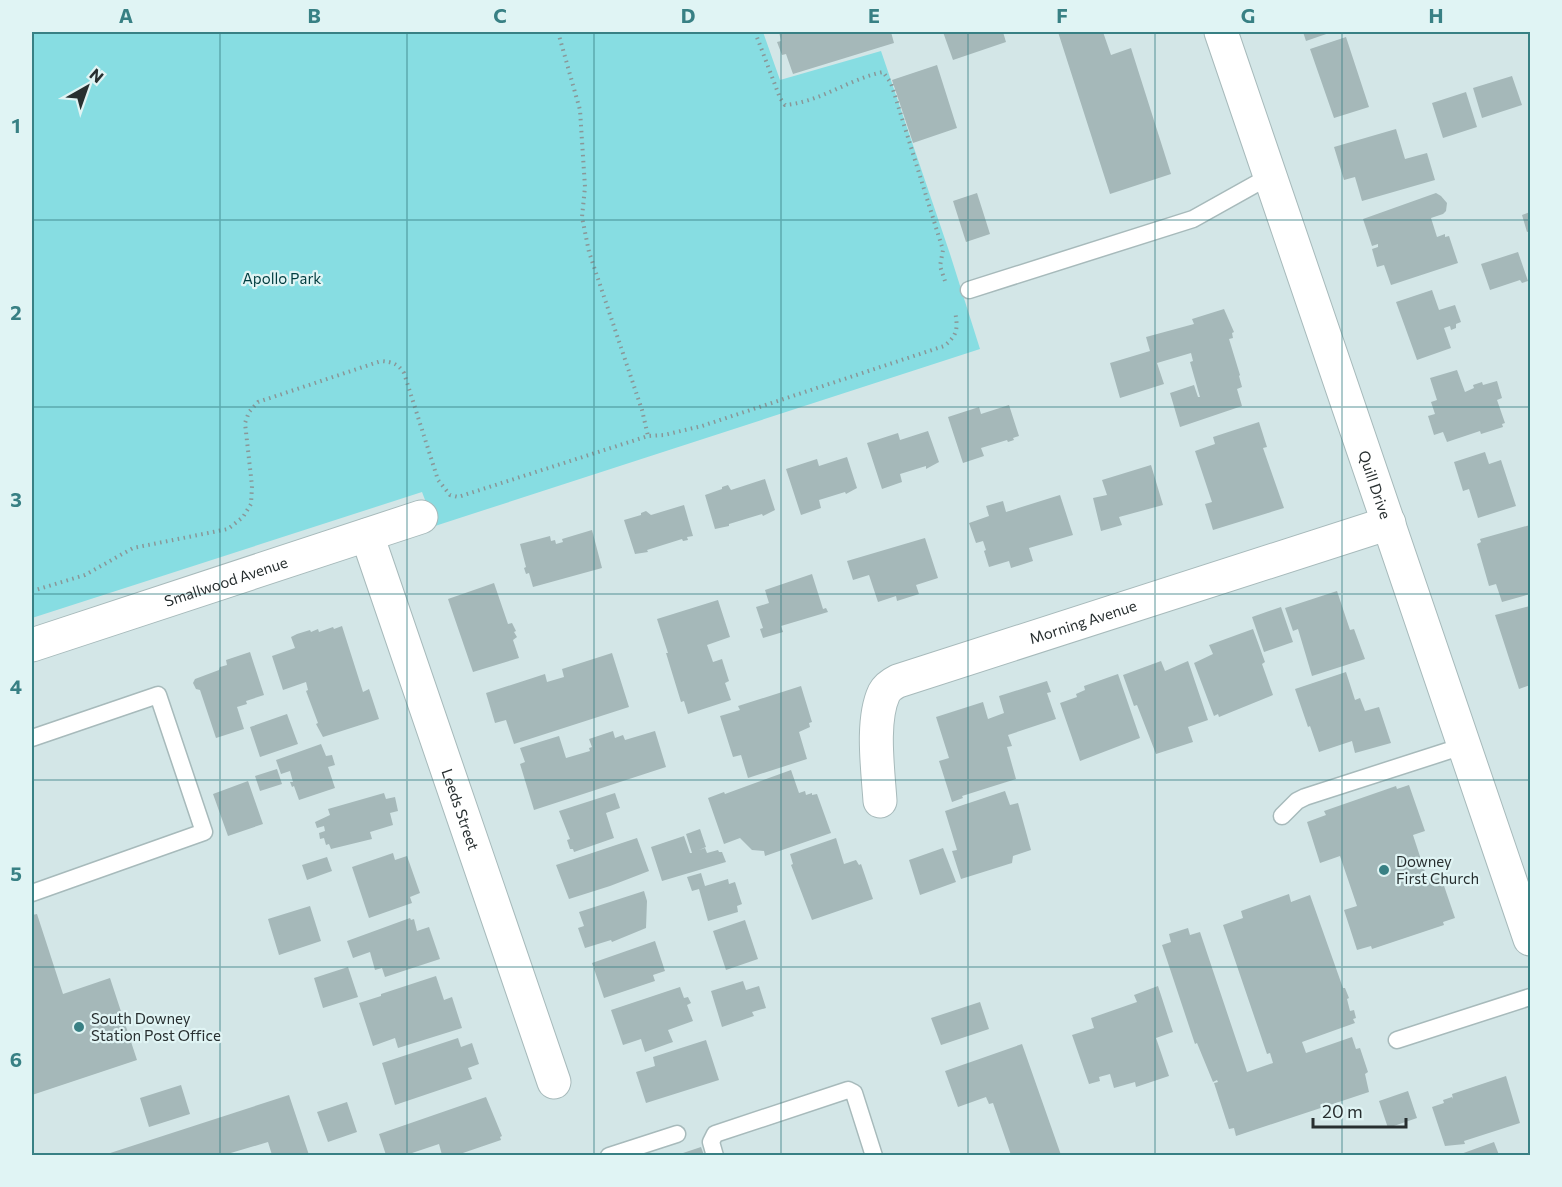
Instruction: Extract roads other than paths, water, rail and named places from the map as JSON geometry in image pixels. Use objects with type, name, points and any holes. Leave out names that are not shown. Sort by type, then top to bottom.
[{"type":"street","name":"Quill Drive","points":[[1221,32],[1530,939]]},
{"type":"street","name":"Smallwood Avenue","points":[[32,645],[421,517]]},
{"type":"street","name":"Morning Avenue","points":[[880,801],[876,733],[884,693],[889,686],[898,681],[1389,523]]},
{"type":"street","name":"Leeds Street","points":[[367,535],[554,1082]]},
{"type":"lane","points":[[969,290],[1193,219],[1270,176]]},
{"type":"lane","points":[[32,738],[158,695],[204,832],[32,893]]},
{"type":"lane","points":[[1282,816],[1297,801],[1305,797],[1463,746]]},
{"type":"lane","points":[[1397,1040],[1530,996]]},
{"type":"lane","points":[[715,1155],[711,1142],[715,1134],[848,1090],[854,1093],[874,1155]]},
{"type":"lane","points":[[609,1155],[677,1134]]},
{"type":"place","name":"Downey First Church","points":[[1384,870]]},
{"type":"place","name":"South Downey Station Post Office","points":[[79,1027]]},
{"type":"park label","name":"Apollo Park","points":[[282,278]]}]
